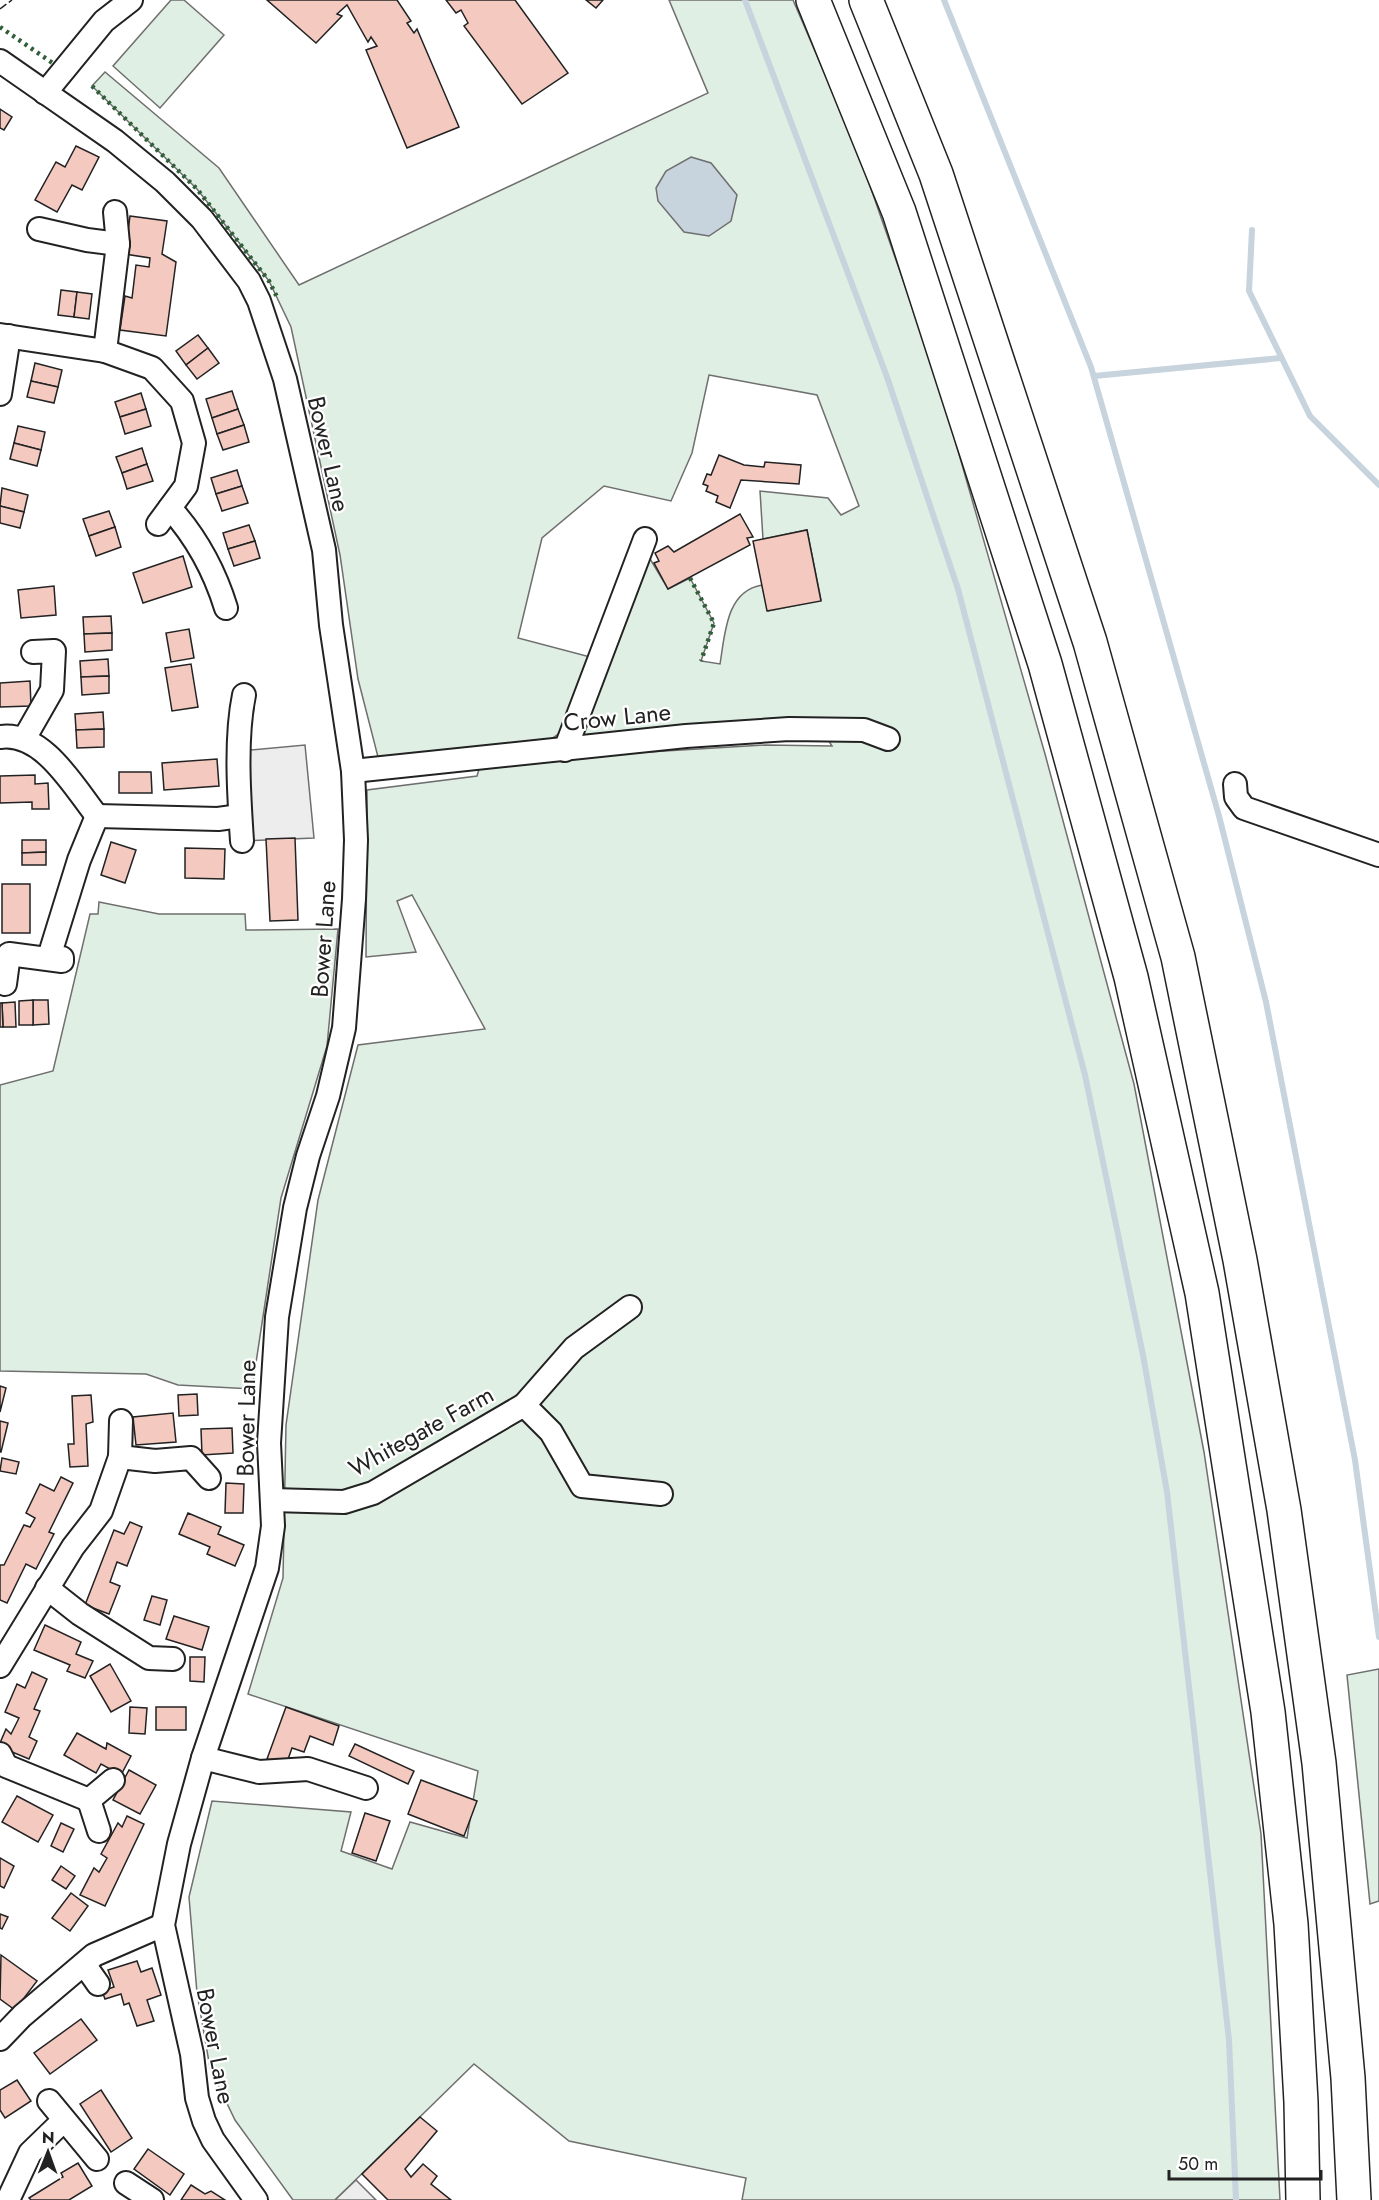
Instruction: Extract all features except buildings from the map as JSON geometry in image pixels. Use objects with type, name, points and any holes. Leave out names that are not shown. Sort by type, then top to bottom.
[{"type":"highway","points":[[813,0],[899,212],[1045,664],[1131,977],[1199,1281],[1268,1712],[1291,1924],[1301,2102],[1303,2200]]},
{"type":"highway","points":[[866,0],[936,174],[1083,620],[1178,957],[1240,1260],[1284,1510],[1320,1775],[1348,2078],[1354,2200]]},
{"type":"street","points":[[45,93],[104,21],[132,0]]},
{"type":"street","name":"Bower Lane","points":[[0,61],[115,141],[165,182],[202,219],[243,273],[259,301],[285,380],[324,550],[331,625],[352,771],[356,840],[344,1028],[328,1096],[308,1156],[295,1208],[280,1297],[270,1398],[269,1443],[273,1526],[267,1568],[203,1758],[179,1844],[163,1925],[192,2054],[197,2098],[204,2121],[213,2140],[256,2200]]},
{"type":"street","points":[[105,351],[118,244],[115,212]]},
{"type":"street","points":[[39,228],[87,240],[118,244]]},
{"type":"street","points":[[0,394],[5,336],[105,351],[152,368],[182,401],[194,443],[186,486],[164,516],[191,531],[216,575],[226,608]]},
{"type":"street","points":[[566,750],[645,539]]},
{"type":"street","points":[[24,739],[52,690],[47,645]]},
{"type":"street","points":[[242,841],[240,713],[244,695]]},
{"type":"street","name":"Crow Lane","points":[[352,771],[686,736],[789,729],[864,730],[888,739]]},
{"type":"street","points":[[0,737],[24,739],[46,754],[97,816],[218,819],[240,816]]},
{"type":"street","points":[[1235,784],[1236,797],[1244,807],[1379,855]]},
{"type":"street","points":[[5,984],[9,954],[49,957],[62,961],[68,936],[59,921],[79,860],[97,816]]},
{"type":"street","name":"Whitegate Farm","points":[[272,1500],[344,1502],[373,1492],[524,1405],[574,1348],[630,1308]]},
{"type":"street","name":"Whitegate Farm","points":[[524,1405],[551,1432],[582,1486],[661,1494]]},
{"type":"street","points":[[0,1666],[73,1547],[101,1511],[120,1457],[121,1421]]},
{"type":"street","points":[[120,1457],[155,1461],[191,1448],[209,1478]]},
{"type":"street","points":[[47,1588],[147,1668],[173,1659]]},
{"type":"street","points":[[0,1754],[6,1766],[89,1800],[99,1831]]},
{"type":"street","points":[[203,1758],[259,1772],[308,1769],[366,1788]]},
{"type":"street","points":[[89,1800],[113,1780]]},
{"type":"street","points":[[0,2039],[86,1953],[163,1925]]},
{"type":"street","points":[[86,1953],[99,1984]]},
{"type":"street","points":[[49,2101],[63,2121],[97,2159]]},
{"type":"street","points":[[8,2200],[30,2153],[63,2121]]},
{"type":"street","points":[[126,2183],[152,2200]]},
{"type":"green space","points":[[171,0],[184,0],[224,35],[160,108],[113,66]]},
{"type":"green space","points":[[669,0],[793,0],[857,149],[936,374],[1045,754],[1134,1084],[1204,1452],[1261,1834],[1280,2200],[742,2200],[746,2178],[569,2141],[474,2064],[335,2200],[293,2200],[235,2120],[210,2068],[197,1993],[189,1897],[212,1801],[351,1812],[341,1851],[392,1869],[410,1822],[467,1838],[478,1771],[248,1694],[283,1578],[286,1425],[318,1200],[358,1045],[485,1029],[412,895],[397,901],[416,952],[366,957],[367,790],[477,776],[485,749],[378,757],[358,679],[340,555],[291,327],[269,281],[197,189],[92,86],[105,72],[219,168],[299,285],[708,93]],"holes":[[[709,375],[817,395],[859,506],[841,515],[828,498],[760,491],[763,539],[807,530],[821,600],[768,611],[762,585],[750,589],[741,596],[729,616],[720,664],[701,661],[714,623],[690,578],[668,589],[646,552],[580,738],[819,725],[832,746],[765,745],[566,757],[487,768],[492,747],[547,742],[561,732],[594,658],[518,638],[542,538],[604,486],[671,501],[692,453]]]},
{"type":"green space","points":[[99,902],[159,914],[245,914],[246,930],[338,929],[327,1046],[281,1198],[252,1389],[178,1385],[146,1374],[0,1371],[0,1085],[53,1071],[90,914],[98,914]]},
{"type":"green space","points":[[1379,1669],[1379,1901],[1370,1904],[1347,1675]]},
{"type":"shaded area","points":[[691,157],[711,163],[737,195],[731,221],[709,236],[684,232],[658,201],[656,188],[666,171]]},
{"type":"shaded area","points":[[305,745],[314,838],[242,841],[240,751]]},
{"type":"shaded area","points":[[356,2180],[376,2200],[335,2200]]},
{"type":"waterway","points":[[745,0],[887,377],[958,589],[1085,1075],[1143,1355],[1167,1492],[1229,2040],[1236,2200]]},
{"type":"waterway","points":[[944,0],[1091,367],[1219,816],[1266,1002],[1355,1460],[1379,1637]]},
{"type":"waterway","points":[[1252,230],[1249,291],[1310,416],[1379,485]]},
{"type":"waterway","points":[[1094,376],[1281,358]]},
{"type":"hedge","points":[[0,27],[54,64]]},
{"type":"hedge","points":[[92,86],[197,189],[269,281],[277,297]]},
{"type":"hedge","points":[[690,578],[714,623],[701,661]]},
{"type":"fence","points":[[0,9],[12,0]]}]
